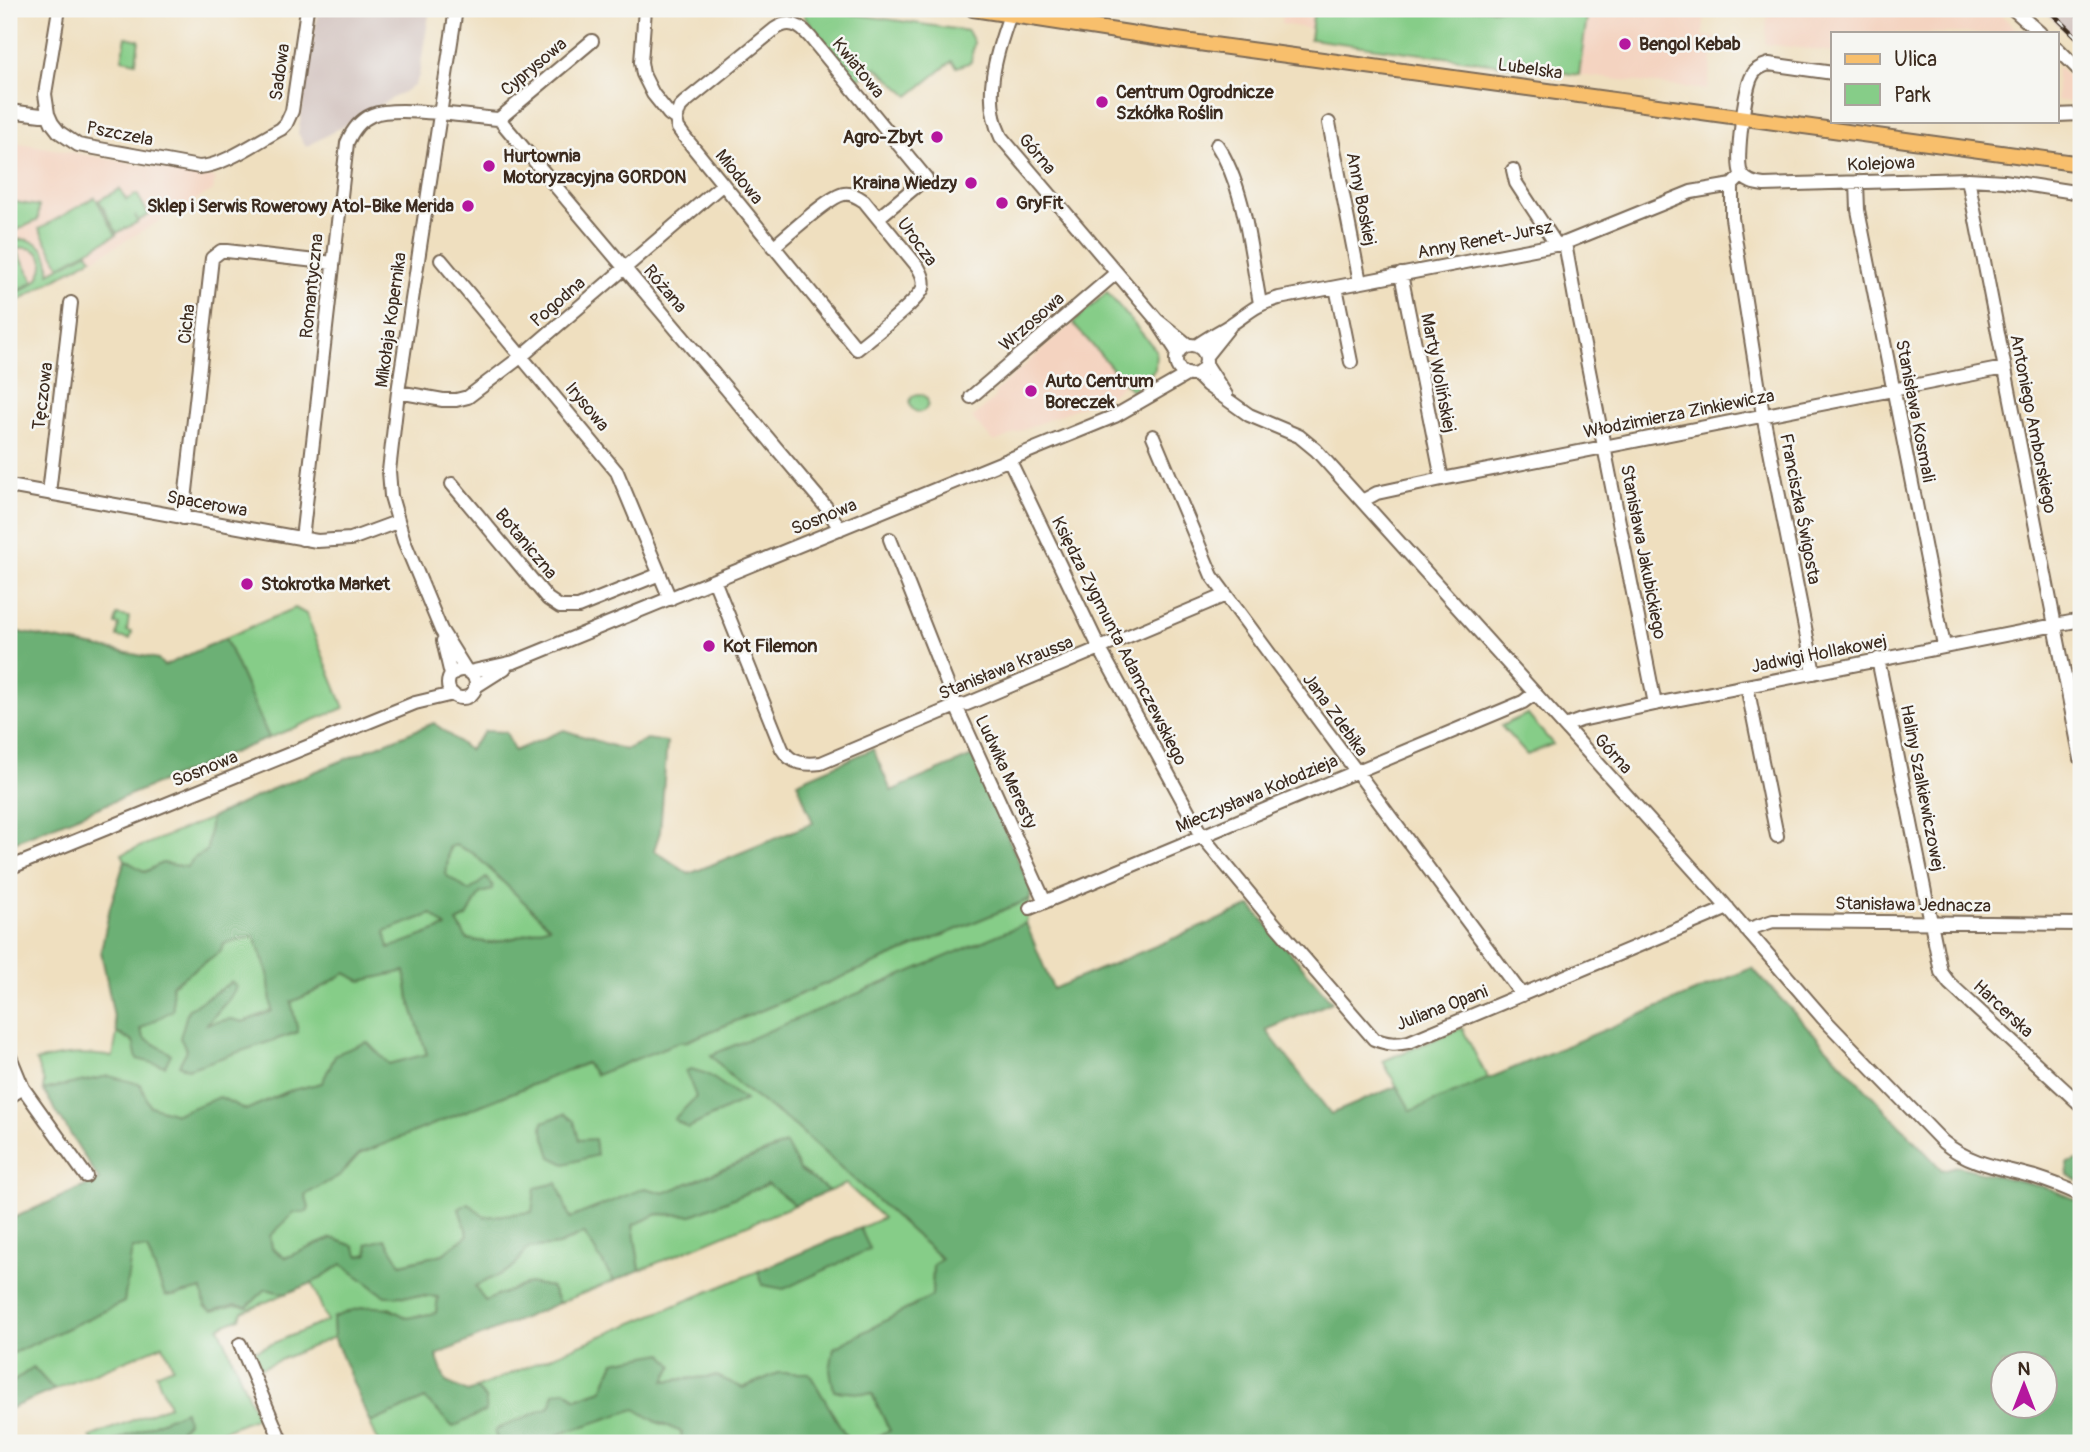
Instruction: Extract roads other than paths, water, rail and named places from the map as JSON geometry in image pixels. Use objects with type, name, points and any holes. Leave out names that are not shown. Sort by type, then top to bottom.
[{"type":"main road","name":"Lubelska","points":[[973,9],[1178,40],[2081,164]]},
{"type":"street","points":[[9,111],[41,116],[48,114],[45,94],[59,9]]},
{"type":"street","name":"Sadowa","points":[[199,167],[222,160],[286,124],[292,111],[307,9]]},
{"type":"street","name":"Mikołaja Kopernika","points":[[456,9],[398,392],[389,471],[397,522],[441,630],[468,671]]},
{"type":"street","name":"Miodowa","points":[[645,9],[641,62],[646,83],[669,114],[676,119],[683,135],[857,349]]},
{"type":"street","points":[[2013,9],[2039,32]]},
{"type":"street","name":"Górna","points":[[1010,15],[1003,33],[991,92],[992,113],[997,130],[1006,146],[1185,351]]},
{"type":"street","name":"Kwiatowa","points":[[676,119],[684,103],[775,29],[786,24],[799,26],[926,178],[878,218]]},
{"type":"street","name":"Cyprysowa","points":[[499,119],[592,41]]},
{"type":"street","points":[[2058,49],[2081,72]]},
{"type":"street","points":[[1732,185],[1742,175],[1738,161],[1751,77],[1762,66],[1774,65],[1831,73]]},
{"type":"street","name":"Romantyczna","points":[[302,539],[345,152],[351,134],[367,117],[382,112],[439,113]]},
{"type":"street","points":[[439,113],[499,119]]},
{"type":"street","name":"Pszczela","points":[[48,114],[59,132],[78,145],[199,167]]},
{"type":"street","points":[[2058,115],[2081,114]]},
{"type":"street","name":"Różana","points":[[499,119],[818,497],[840,529]]},
{"type":"street","name":"Anny Boskiej","points":[[1329,123],[1360,282]]},
{"type":"street","points":[[1217,145],[1233,175],[1240,200],[1260,303]]},
{"type":"street","name":"Stanisława Jakubickiego","points":[[1513,170],[1516,183],[1561,243],[1605,447],[1655,704]]},
{"type":"street","name":"Kolejowa","points":[[1742,175],[1756,184],[1764,185],[1968,179],[2004,181],[2081,193]]},
{"type":"street","name":"Antoniego Amborskiego","points":[[1968,179],[2081,759]]},
{"type":"street","name":"Stanisława Kosmali","points":[[1857,182],[1858,210],[1944,646]]},
{"type":"street","name":"Pogodna","points":[[398,392],[443,400],[468,397],[522,356],[723,184]]},
{"type":"street","name":"Anny Renet-Jursz","points":[[1185,351],[1230,325],[1260,303],[1561,243],[1691,192],[1732,185]]},
{"type":"street","name":"Franciszka Świgosta","points":[[1732,185],[1732,218],[1763,415],[1814,673]]},
{"type":"street","name":"Urocza","points":[[773,247],[839,195],[846,193],[858,197],[878,218],[918,267],[924,285],[915,299],[857,349]]},
{"type":"street","name":"Cicha","points":[[183,517],[212,258],[220,251],[227,251],[333,263]]},
{"type":"street","name":"Irysowa","points":[[441,260],[617,472],[670,599]]},
{"type":"street","name":"Wrzosowa","points":[[971,397],[1116,273]]},
{"type":"street","name":"Marty Wolińskiej","points":[[1401,274],[1442,479]]},
{"type":"street","points":[[1336,287],[1351,362]]},
{"type":"street","name":"Tęczowa","points":[[49,493],[71,303]]},
{"type":"street","name":"Anny Renet-Jursz","points":[[1206,360],[1230,325]]},
{"type":"street","points":[[1201,348],[1206,360],[1200,372],[1192,374],[1181,370],[1185,351],[1201,348]]},
{"type":"street","name":"Sosnowa","points":[[1145,399],[1185,351]]},
{"type":"street","name":"Górna","points":[[1206,360],[1230,401]]},
{"type":"street","name":"Włodzimierza Zinkiewicza","points":[[1362,500],[1377,493],[1442,479],[2004,368]]},
{"type":"street","name":"Górna","points":[[1192,374],[1249,415],[1299,436],[1316,450],[1728,908],[1840,1037],[1944,1142],[1955,1152],[1979,1164],[2035,1177],[2081,1195]]},
{"type":"street","name":"Sosnowa","points":[[475,687],[514,662],[1115,416],[1192,374]]},
{"type":"street","name":"Jana Zdebika","points":[[1153,436],[1212,576],[1522,995]]},
{"type":"street","name":"Księdza Zygmunta Adamczewskiego","points":[[1009,459],[1100,649],[1202,836]]},
{"type":"street","name":"Botaniczna","points":[[452,484],[548,599],[560,607],[578,607],[660,574]]},
{"type":"street","name":"Spacerowa","points":[[9,486],[322,542],[344,540],[397,522]]},
{"type":"street","name":"Ludwika Meresty","points":[[890,539],[956,706],[1045,902]]},
{"type":"street","name":"Stanisława Kraussa","points":[[714,580],[782,749],[786,756],[811,764],[821,763],[956,706],[967,704],[1226,595]]},
{"type":"street","name":"Jadwigi Hollakowej","points":[[1565,726],[1655,704],[2081,620]]},
{"type":"street","name":"Mikołaja Kopernika","points":[[441,630],[450,684]]},
{"type":"street","name":"Haliny Szalkiewiczowej","points":[[1878,660],[1931,922]]},
{"type":"street","name":"Sosnowa","points":[[468,671],[514,662]]},
{"type":"street","points":[[457,670],[468,671],[475,678],[475,687],[471,694],[464,697],[450,684],[457,670]]},
{"type":"street","name":"Sosnowa","points":[[9,868],[415,703],[450,684]]},
{"type":"street","points":[[1747,686],[1777,836]]},
{"type":"street","name":"Mieczysława Kołodzieja","points":[[1030,908],[1523,702],[1535,693]]},
{"type":"street","name":"Juliana Opani","points":[[1202,836],[1374,1039],[1386,1044],[1409,1042],[1728,908]]},
{"type":"street","name":"Stanisława Jednacza","points":[[1746,930],[1773,921],[2081,924]]},
{"type":"street","name":"Harcerska","points":[[1931,922],[1940,967],[1945,978],[2081,1105]]},
{"type":"street","points":[[9,1054],[23,1088],[86,1176]]},
{"type":"street","points":[[9,1097],[23,1088]]},
{"type":"street","points":[[240,1344],[282,1443]]},
{"type":"railway","points":[[2048,9],[2081,41]]},
{"type":"railway","points":[[2072,9],[2081,18]]},
{"type":"place","name":"Bengol Kebab","points":[[1625,44]]},
{"type":"place","name":"Centrum Ogrodnicze Szkółka Roślin","points":[[1102,102]]},
{"type":"place","name":"Agro-Zbyt","points":[[937,137]]},
{"type":"place","name":"Hurtownia Motoryzacyjna GORDON","points":[[489,166]]},
{"type":"place","name":"Kraina Wiedzy","points":[[971,183]]},
{"type":"place","name":"GryFit","points":[[1002,203]]},
{"type":"place","name":"Sklep i Serwis Rowerowy Atol-Bike Merida","points":[[468,206]]},
{"type":"place","name":"Auto Centrum Boreczek","points":[[1031,391]]},
{"type":"place","name":"Stokrotka Market","points":[[247,584]]},
{"type":"place","name":"Kot Filemon","points":[[709,646]]}]
